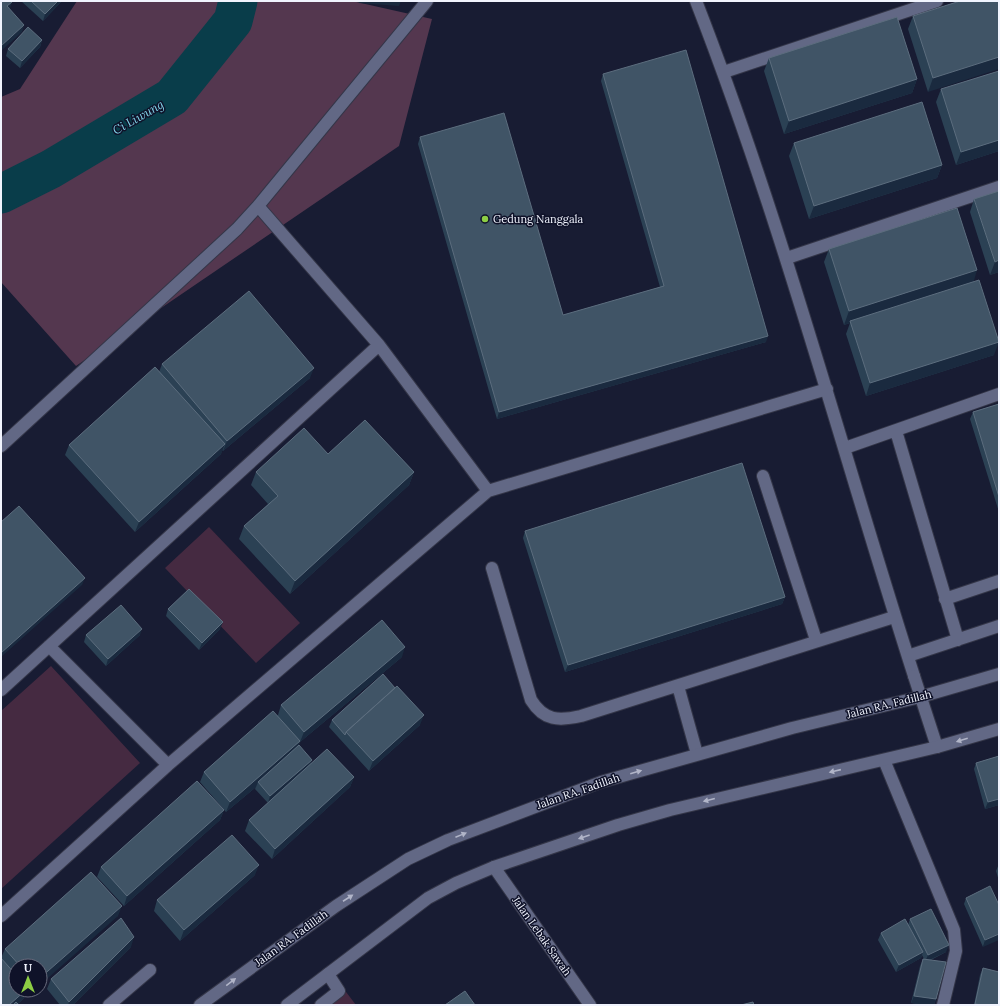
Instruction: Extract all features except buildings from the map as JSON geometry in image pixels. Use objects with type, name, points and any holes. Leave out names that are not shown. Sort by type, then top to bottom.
[{"type":"main road","points":[[1,446],[215,251],[258,206],[427,1]]},
{"type":"main road","points":[[696,1],[724,72],[787,258],[894,616],[937,747]]},
{"type":"main road","points":[[724,72],[937,1]]},
{"type":"main road","points":[[787,258],[999,187]]},
{"type":"main road","points":[[258,206],[380,345],[488,491]]},
{"type":"main road","points":[[1,690],[380,345]]},
{"type":"main road","points":[[1,916],[168,765],[488,491],[827,389]]},
{"type":"main road","points":[[845,448],[999,394]]},
{"type":"main road","points":[[896,431],[958,640]]},
{"type":"main road","points":[[763,476],[816,640]]},
{"type":"main road","points":[[492,568],[531,700],[542,714],[556,718],[575,718],[894,616]]},
{"type":"main road","points":[[945,599],[999,581]]},
{"type":"main road","points":[[908,656],[999,626]]},
{"type":"main road","points":[[49,646],[168,765]]},
{"type":"main road","name":"Jalan RA. Fadillah","points":[[200,1005],[336,906],[408,859],[494,822],[601,782],[792,728],[920,697],[999,674]]},
{"type":"main road","points":[[678,686],[697,754]]},
{"type":"main road","points":[[287,1005],[428,898],[456,883],[494,867],[618,825],[670,810],[937,747],[999,729]]},
{"type":"main road","points":[[884,760],[954,930],[955,958],[943,1005]]},
{"type":"main road","name":"Jalan Lebak Sawah","points":[[494,867],[590,1005]]},
{"type":"main road","points":[[110,1005],[150,970]]},
{"type":"main road","points":[[321,1005],[339,991],[328,974]]},
{"type":"shaded area","points":[[77,1],[352,1],[432,19],[399,146],[76,366],[1,282],[1,97],[20,89]]},
{"type":"shaded area","points":[[209,527],[300,623],[256,663],[165,568]]},
{"type":"shaded area","points":[[51,666],[140,763],[1,889],[1,711]]},
{"type":"shaded area","points":[[340,984],[356,1005],[312,1005]]},
{"type":"waterway","name":"Ci Liwung","points":[[1,194],[51,169],[172,97],[233,21],[238,1]]},
{"type":"place","name":"Gedung Nanggala","points":[[485,219]]}]
